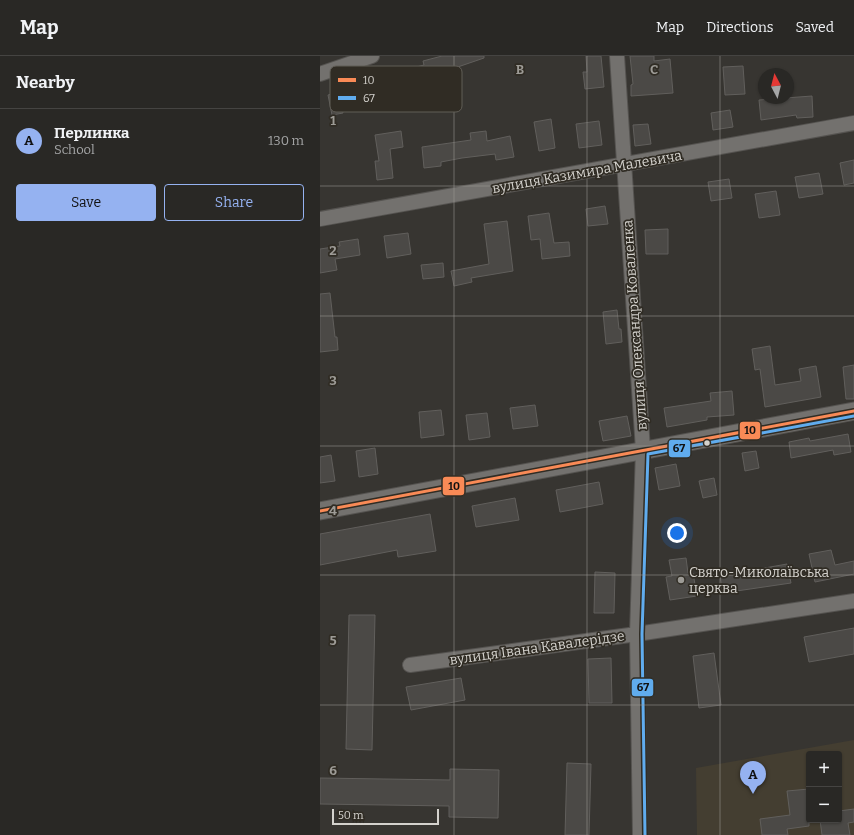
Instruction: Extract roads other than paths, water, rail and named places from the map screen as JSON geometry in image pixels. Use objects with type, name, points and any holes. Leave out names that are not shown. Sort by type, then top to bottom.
[{"type":"street","points":[[343,66],[372,56]]},
{"type":"street","name":"вулиця Олександра Коваленка","points":[[617,56],[643,450],[637,634],[640,835]]},
{"type":"street","points":[[320,74],[330,71]]},
{"type":"street","name":"вулиця Казимира Малевича","points":[[320,219],[854,124]]},
{"type":"street","points":[[320,511],[854,411]]},
{"type":"street","name":"вулиця Івана Кавалерідзе","points":[[410,665],[637,634],[854,601]]},
{"type":"place","name":"Свято-Миколаївська церква","points":[[681,580]]},
{"type":"place","name":"Перлинка","points":[[753,794]]}]
